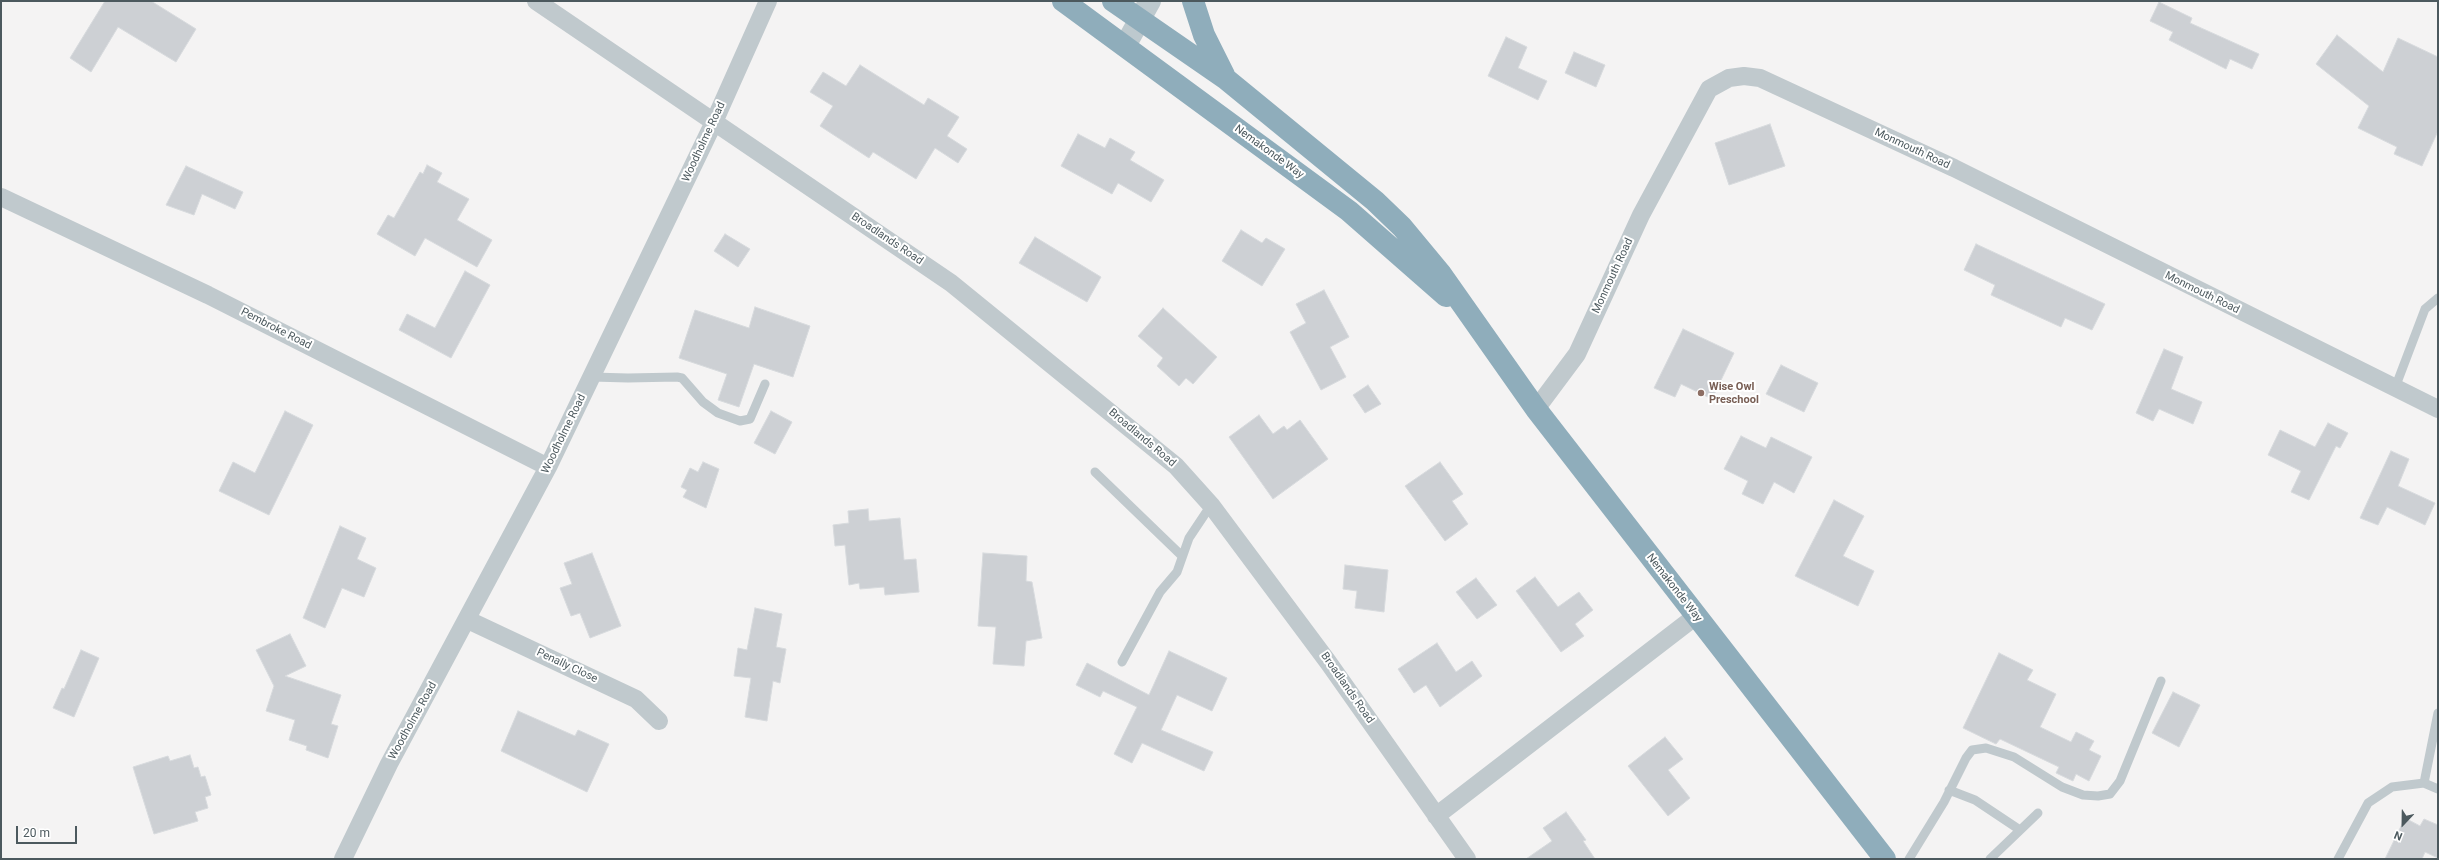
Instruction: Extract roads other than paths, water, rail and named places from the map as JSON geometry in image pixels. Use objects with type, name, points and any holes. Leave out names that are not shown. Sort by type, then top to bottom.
[{"type":"highway","name":"Nemakonde Way","points":[[1063,1],[1349,211],[1467,313]]},
{"type":"highway","name":"Nemakonde Way","points":[[1113,1],[1145,10],[1226,79],[1375,201],[1426,253],[1536,409],[1885,859]]},
{"type":"highway","points":[[1193,1],[1204,35],[1226,79]]},
{"type":"main road","points":[[1125,46],[1145,10]]},
{"type":"street","name":"Broadlands Road","points":[[536,1],[952,283],[1176,466],[1211,505],[1328,662],[1467,859]]},
{"type":"street","name":"Woodholme Road","points":[[343,859],[389,764],[468,620],[548,467],[714,122],[768,1]]},
{"type":"street","name":"Monmouth Road","points":[[1536,409],[1577,354],[1641,215],[1709,89],[1729,78],[1744,76],[1760,78],[1954,168],[2438,409]]},
{"type":"street","name":"Pembroke Road","points":[[1,197],[215,299],[548,467]]},
{"type":"street","points":[[1436,816],[1696,616]]},
{"type":"street","name":"Penally Close","points":[[468,620],[636,699],[660,721]]},
{"type":"lane","points":[[2395,388],[2425,310],[2438,298]]},
{"type":"lane","points":[[592,377],[682,378],[703,402],[718,413],[740,421],[750,419],[765,384]]},
{"type":"lane","points":[[1095,472],[1182,556]]},
{"type":"lane","points":[[1122,662],[1160,592],[1177,572],[1189,538],[1211,505]]},
{"type":"lane","points":[[1909,859],[1949,790],[1962,764],[1972,750],[1986,748],[2014,757],[2062,787],[2083,795],[2098,796],[2110,794],[2120,781],[2161,681]]},
{"type":"lane","points":[[2424,783],[2438,713]]},
{"type":"lane","points":[[2338,859],[2368,803],[2392,787],[2424,783],[2438,789]]},
{"type":"lane","points":[[1949,790],[1975,800],[2020,830]]},
{"type":"lane","points":[[1990,859],[2038,813]]},
{"type":"place","name":"Wise Owl Preschool","points":[[1701,393]]}]
